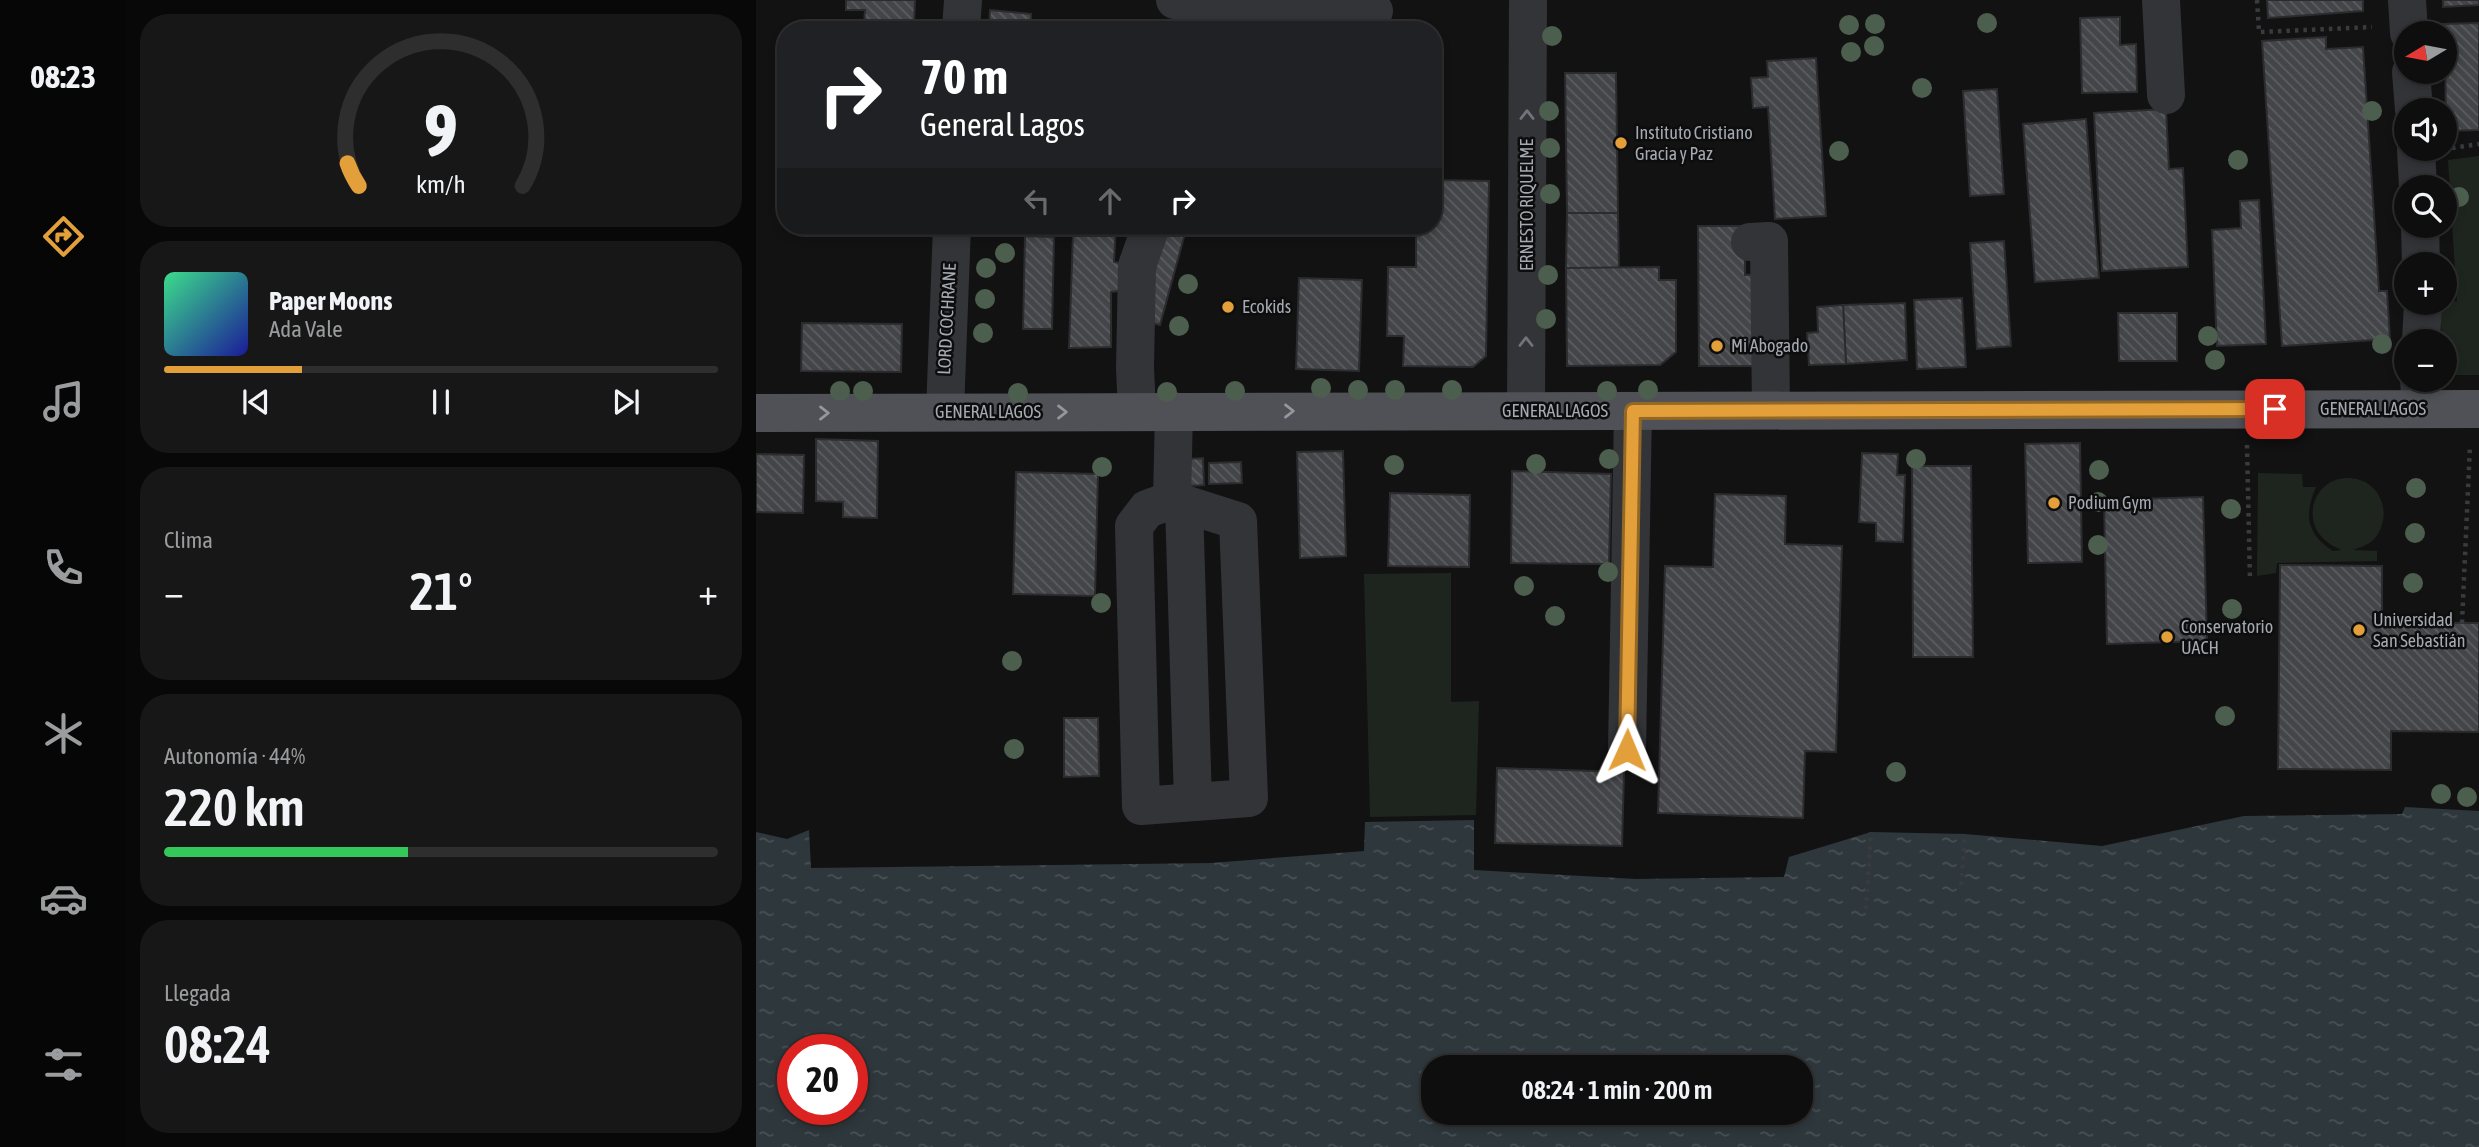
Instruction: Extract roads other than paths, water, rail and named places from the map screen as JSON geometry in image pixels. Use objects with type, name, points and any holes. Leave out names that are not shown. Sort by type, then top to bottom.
[{"type":"main road","name":"GENERAL LAGOS","points":[[756,413],[1771,410],[2420,394],[2475,409]]},
{"type":"street","points":[[962,21],[963,0]]},
{"type":"street","points":[[1170,21],[1173,0],[1374,11]]},
{"type":"street","name":"ERNESTO RIQUELME","points":[[1526,410],[1528,0]]},
{"type":"street","points":[[2161,0],[2166,95]]},
{"type":"street","name":"LORD COCHRANE","points":[[945,412],[952,235]]},
{"type":"street","points":[[1148,235],[1137,266],[1135,368],[1156,411],[1178,502],[1193,802]]},
{"type":"street","points":[[1750,242],[1769,241],[1771,410]]},
{"type":"street","points":[[1627,750],[1633,411]]},
{"type":"street","points":[[1178,502],[1238,521],[1249,799],[1193,802],[1141,806],[1133,526],[1147,509],[1178,502]]},
{"type":"water","points":[[2405,807],[2479,811],[2479,1147],[756,1147],[756,832],[787,839],[809,830],[811,868],[1211,863],[1364,851],[1365,822],[1474,820],[1474,870],[1636,879],[1784,877],[1789,857],[1871,832],[1965,834],[2102,846],[2244,816],[2402,814]]},
{"type":"place","name":"Instituto Cristiano Gracia y Paz","points":[[1621,143]]},
{"type":"place","name":"Ecokids","points":[[1228,307]]},
{"type":"place","name":"Mi Abogado","points":[[1717,346]]},
{"type":"place","name":"Podium Gym","points":[[2054,503]]},
{"type":"place","name":"Universidad San Sebastián","points":[[2359,630]]},
{"type":"place","name":"Conservatorio UACH","points":[[2167,637]]}]
